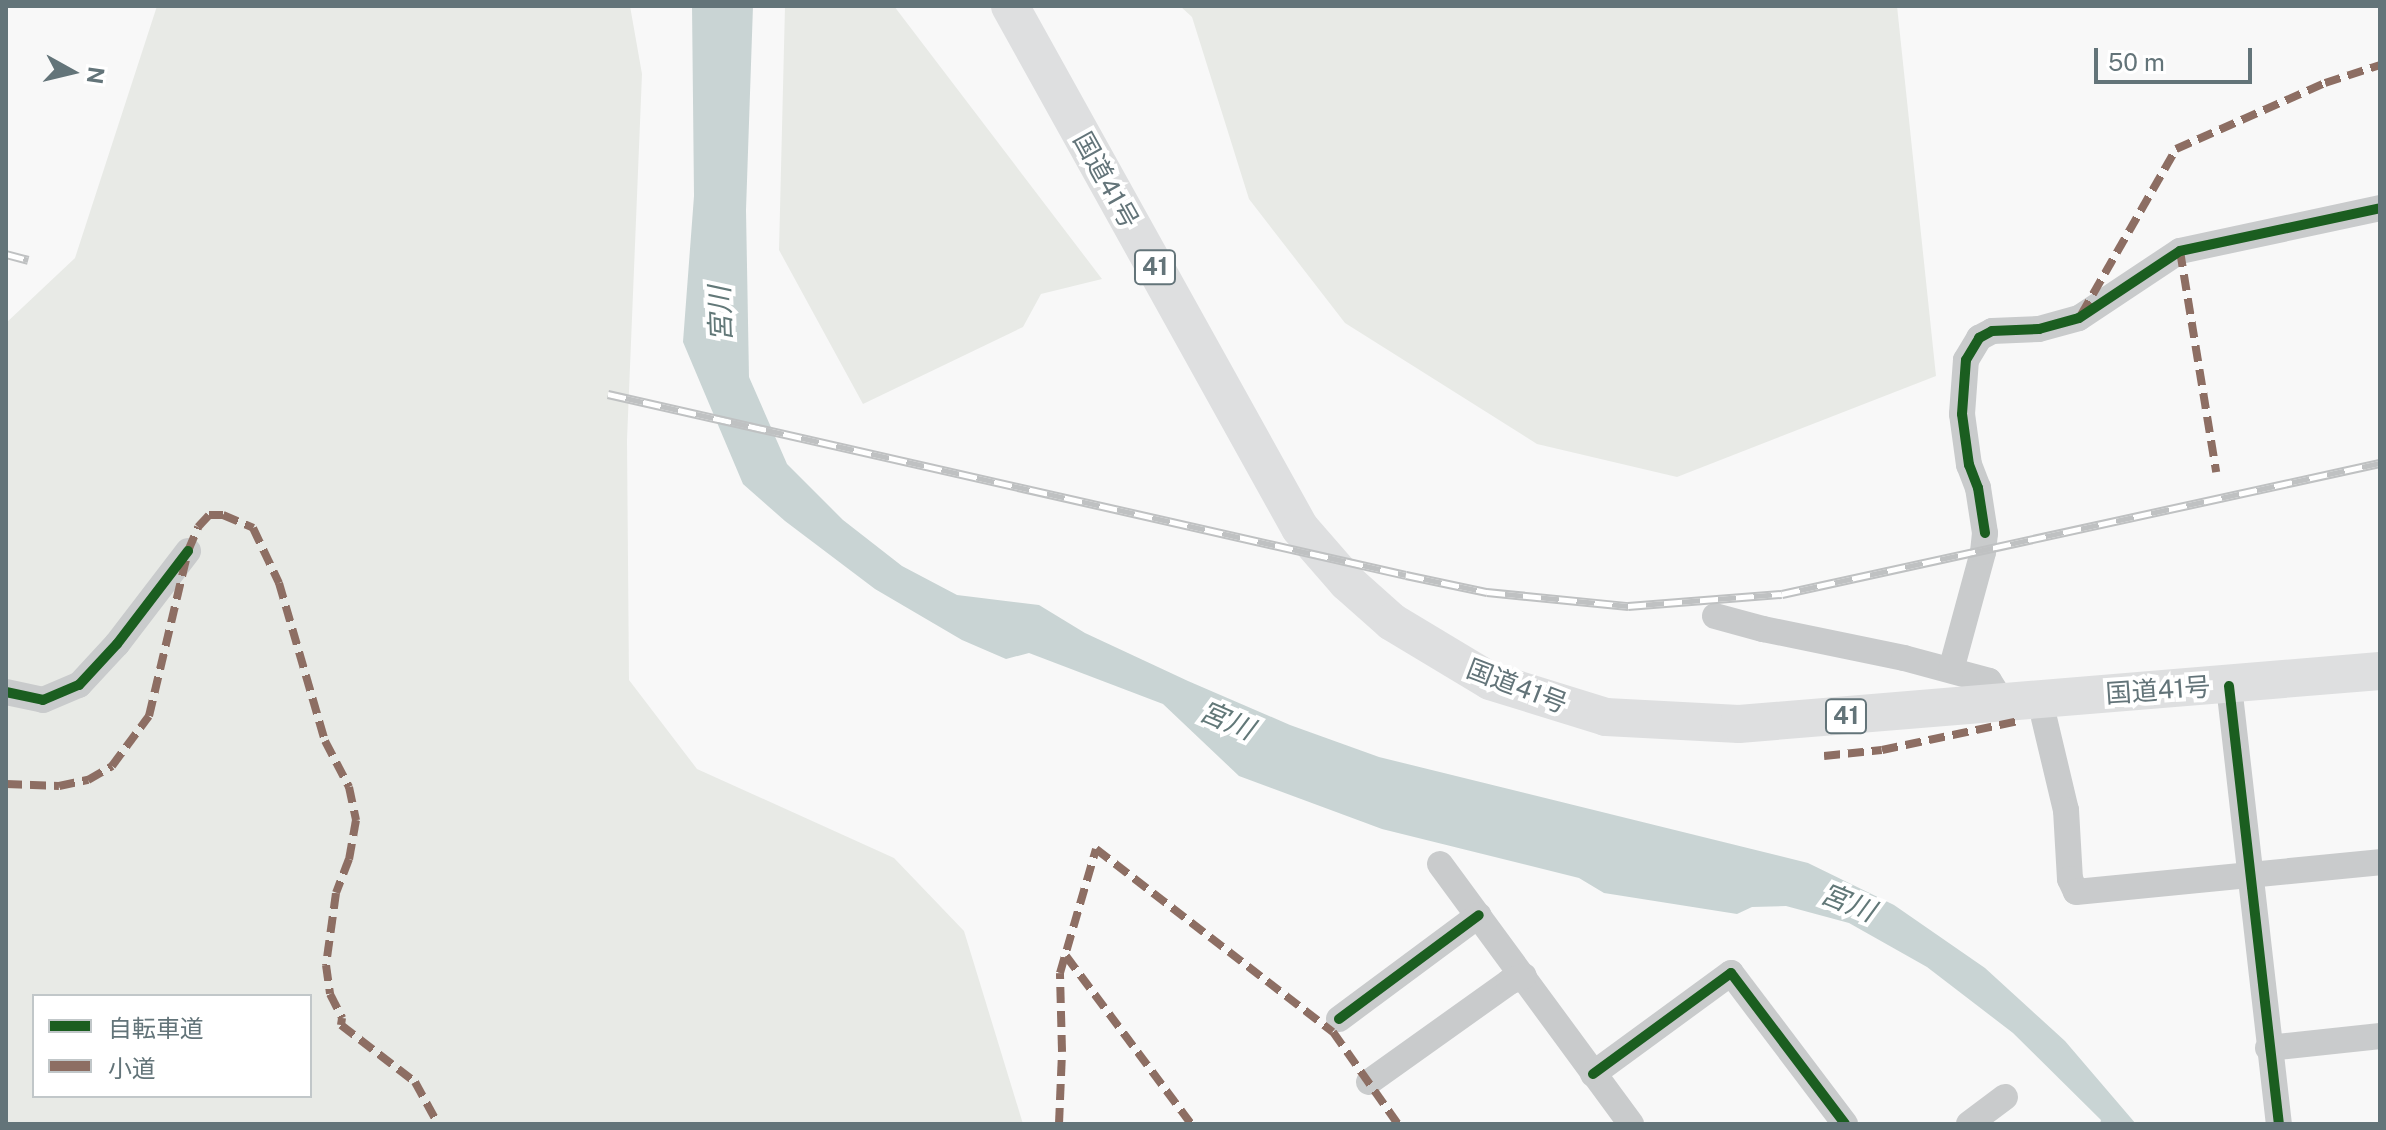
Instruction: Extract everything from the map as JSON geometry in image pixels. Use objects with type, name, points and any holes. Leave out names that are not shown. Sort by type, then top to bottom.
[{"type":"highway","name":"国道41号","points":[[1010,6],[1300,528],[1347,582],[1392,622],[1490,681],[1606,717],[1739,724],[2229,686],[2380,671]]},
{"type":"street","points":[[1951,670],[1983,552],[1985,533],[1978,488],[1969,465],[1962,414],[1966,360],[1979,338],[1992,331],[2039,329],[2079,318],[2180,251],[2380,208]]},
{"type":"street","points":[[6,692],[43,700],[79,685],[117,644],[188,551]]},
{"type":"street","points":[[1715,616],[1989,681],[2002,702]]},
{"type":"street","points":[[2229,686],[2279,1124]]},
{"type":"street","points":[[2044,718],[2066,810],[2070,879],[2076,892],[2380,862]]},
{"type":"street","points":[[1440,864],[1631,1124]]},
{"type":"street","points":[[1339,1019],[1479,915]]},
{"type":"street","points":[[1593,1074],[1731,973],[1845,1124]]},
{"type":"street","points":[[1369,1082],[1509,982],[1524,976]]},
{"type":"street","points":[[2268,1048],[2380,1036]]},
{"type":"street","points":[[1969,1124],[2005,1097]]},
{"type":"shaded area","points":[[157,6],[630,6],[642,74],[627,440],[629,680],[697,769],[894,858],[964,931],[1023,1124],[6,1124],[6,323],[75,258]]},
{"type":"shaded area","points":[[785,6],[894,6],[1102,279],[1041,294],[1023,327],[863,404],[779,250]]},
{"type":"shaded area","points":[[1180,6],[1897,6],[1936,376],[1677,477],[1537,444],[1345,323],[1249,199],[1192,17]]},
{"type":"water","name":"宮川","points":[[692,6],[753,6],[746,210],[749,377],[787,464],[843,520],[902,566],[957,595],[1039,605],[1085,633],[1188,681],[1290,725],[1379,757],[1808,863],[1894,905],[1985,968],[2065,1041],[2136,1124],[2100,1124],[2101,1120],[2013,1033],[1927,967],[1849,923],[1786,906],[1752,907],[1737,914],[1604,893],[1579,878],[1382,829],[1239,776],[1163,704],[1029,653],[1006,659],[962,640],[875,589],[785,521],[743,484],[683,342],[694,196]]},
{"type":"railway","points":[[6,254],[28,260]]},
{"type":"railway","points":[[608,394],[1487,592],[1628,606],[1782,594],[2380,463]]},
{"type":"marked path","points":[[2081,315],[2176,149],[2325,83],[2380,65]]},
{"type":"marked path","points":[[2180,251],[2216,472]]},
{"type":"marked path","points":[[6,784],[59,786],[88,780],[112,766],[149,716],[188,551],[198,527],[209,515],[223,515],[253,528],[279,583],[325,741],[349,787],[356,820],[349,859],[336,893],[326,965],[330,994],[342,1018],[341,1025],[415,1082],[438,1124]]},
{"type":"marked path","points":[[1824,756],[1882,750],[2018,721]]},
{"type":"marked path","points":[[1059,1124],[1062,1051],[1060,973],[1096,849],[1333,1032],[1398,1124]]},
{"type":"marked path","points":[[1066,956],[1191,1124]]},
{"type":"cycle path","points":[[1985,533],[1978,488],[1969,465],[1962,414],[1966,360],[1979,338],[1992,331],[2039,329],[2079,318],[2180,251],[2380,208]]},
{"type":"cycle path","points":[[6,692],[43,700],[79,685],[117,644],[188,551]]},
{"type":"cycle path","points":[[2229,686],[2279,1124]]},
{"type":"cycle path","points":[[1339,1019],[1479,915]]},
{"type":"cycle path","points":[[1593,1074],[1731,973],[1845,1124]]}]
